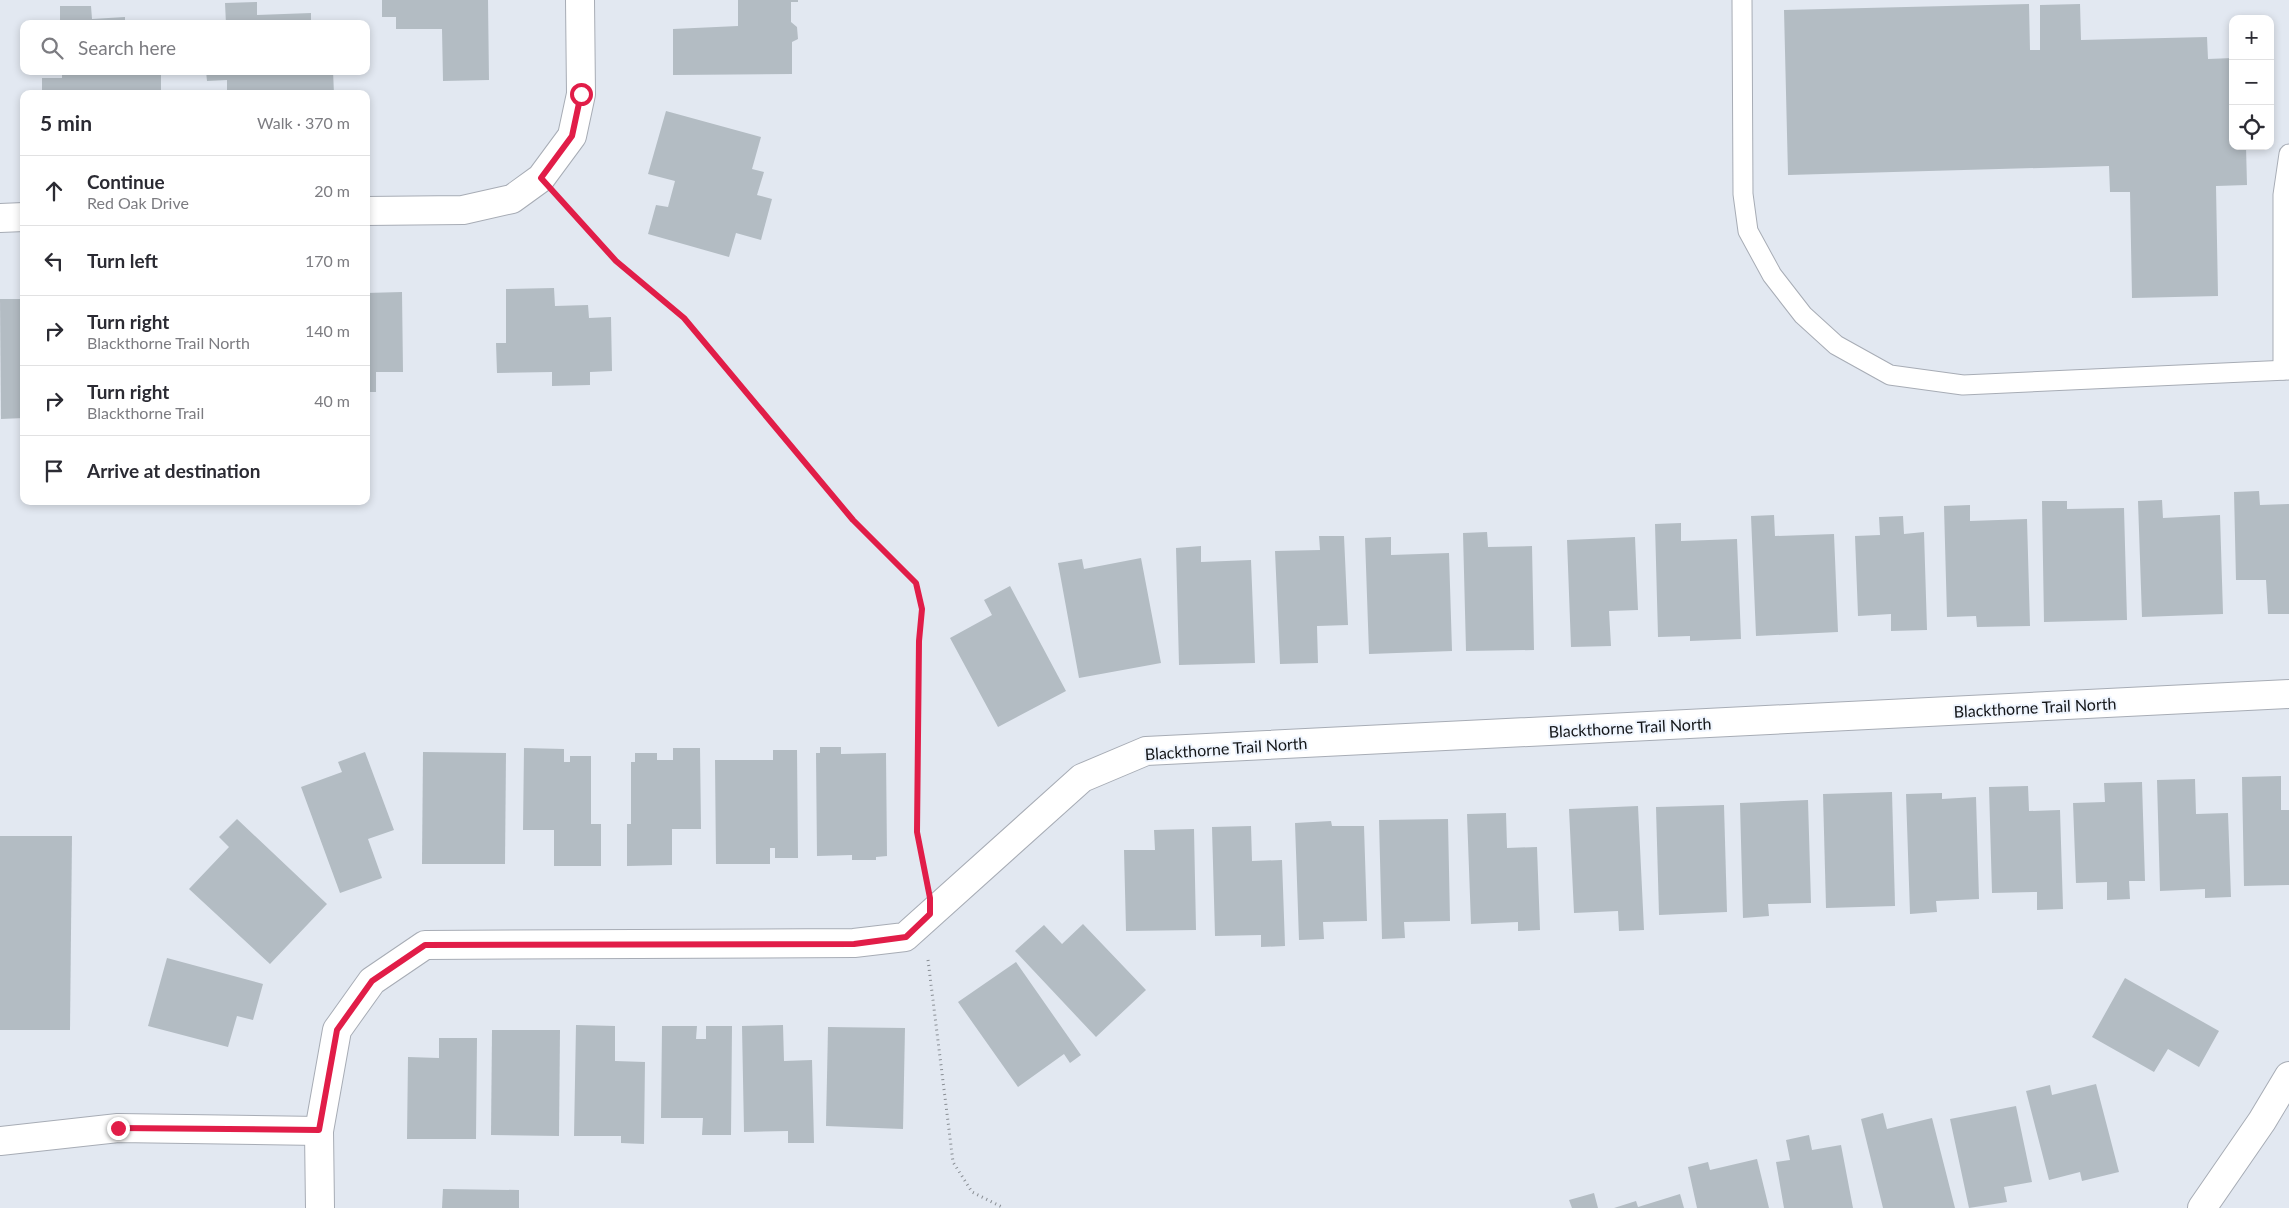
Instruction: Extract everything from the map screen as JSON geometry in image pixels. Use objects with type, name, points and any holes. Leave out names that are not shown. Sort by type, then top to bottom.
[{"type":"street","points":[[370,212],[463,210],[512,199],[541,178],[572,136],[581,94],[580,0]]},
{"type":"street","points":[[0,218],[20,217]]},
{"type":"street","name":"Blackthorne Trail North","points":[[320,1208],[319,1130],[337,1030],[372,981],[425,945],[854,944],[906,937],[1082,778],[1146,750],[2289,694]]},
{"type":"street","points":[[2202,1208],[2262,1121],[2289,1076]]},
{"type":"street","points":[[0,1141],[118,1128],[319,1130]]},
{"type":"lane","points":[[1742,0],[1743,194],[1748,231],[1772,275],[1803,315],[1836,345],[1890,375],[1963,384],[2286,370],[2283,204],[2289,154]]},
{"type":"path","points":[[541,178],[616,261],[684,318],[853,520],[916,583],[922,609],[919,641],[917,832],[930,898],[927,946],[954,1162],[972,1192],[1004,1208]]},
{"type":"building","points":[[382,0],[488,0],[489,80],[443,81],[442,29],[396,29],[396,17],[382,17]]},
{"type":"building","points":[[738,0],[798,0],[798,2],[791,2],[791,22],[797,27],[798,39],[792,42],[792,74],[673,75],[673,29],[738,26]]},
{"type":"building","points":[[257,2],[257,15],[311,13],[311,20],[226,20],[225,3]]},
{"type":"building","points":[[2029,4],[2030,50],[2040,50],[2040,5],[2080,4],[2081,40],[2207,37],[2208,59],[2229,58],[2229,150],[2246,150],[2247,185],[2216,186],[2218,296],[2132,298],[2130,192],[2110,192],[2109,166],[1788,175],[1784,10]]},
{"type":"building","points":[[60,6],[91,6],[92,19],[125,17],[125,20],[60,20]]},
{"type":"building","points":[[62,75],[161,75],[161,90],[42,90],[42,78],[62,78]]},
{"type":"building","points":[[206,75],[333,75],[334,90],[227,90],[227,80],[207,81]]},
{"type":"building","points":[[666,111],[761,137],[752,169],[764,172],[757,195],[772,199],[761,240],[736,233],[729,257],[648,234],[656,205],[668,207],[675,181],[648,174]]},
{"type":"building","points":[[554,288],[555,306],[588,305],[589,318],[611,317],[612,371],[590,372],[590,385],[552,386],[552,372],[497,373],[496,343],[506,343],[506,289]]},
{"type":"building","points":[[402,292],[403,372],[376,372],[376,392],[370,392],[370,293]]},
{"type":"building","points":[[0,299],[20,299],[20,418],[1,419]]},
{"type":"building","points":[[2259,491],[2260,505],[2289,504],[2289,614],[2268,614],[2266,580],[2236,580],[2234,492]]},
{"type":"building","points":[[2162,500],[2163,518],[2220,515],[2223,614],[2142,617],[2138,501]]},
{"type":"building","points":[[2042,501],[2067,501],[2067,509],[2124,508],[2127,620],[2044,622]]},
{"type":"building","points":[[1970,505],[1970,521],[2027,519],[2030,626],[1977,627],[1976,616],[1947,617],[1944,506]]},
{"type":"building","points":[[1774,515],[1775,536],[1834,534],[1838,632],[1756,636],[1751,516]]},
{"type":"building","points":[[1903,516],[1904,534],[1924,532],[1927,630],[1891,631],[1891,614],[1858,616],[1855,536],[1880,535],[1879,517]]},
{"type":"building","points":[[1681,523],[1681,541],[1737,539],[1741,639],[1690,641],[1690,636],[1658,637],[1655,524]]},
{"type":"building","points":[[1487,532],[1488,547],[1532,546],[1534,650],[1466,651],[1463,533]]},
{"type":"building","points":[[1319,536],[1344,536],[1348,625],[1317,626],[1318,663],[1280,664],[1275,551],[1320,550]]},
{"type":"building","points":[[1391,537],[1391,555],[1449,553],[1452,651],[1369,654],[1365,538]]},
{"type":"building","points":[[1635,537],[1638,610],[1609,611],[1611,646],[1571,647],[1567,540]]},
{"type":"building","points":[[1201,546],[1201,562],[1251,560],[1255,663],[1179,665],[1176,548]]},
{"type":"building","points":[[1141,558],[1161,663],[1079,678],[1058,563],[1082,559],[1084,569]]},
{"type":"building","points":[[1010,586],[1066,691],[998,727],[950,638],[992,615],[984,600]]},
{"type":"building","points":[[820,747],[841,747],[841,754],[886,753],[887,856],[876,857],[876,860],[852,860],[852,855],[817,856],[816,753],[820,753]]},
{"type":"building","points":[[524,748],[564,749],[564,762],[570,762],[570,756],[591,756],[591,824],[601,824],[601,866],[554,866],[554,830],[523,830]]},
{"type":"building","points":[[673,748],[700,748],[701,829],[672,829],[672,865],[627,866],[627,824],[631,824],[631,762],[635,762],[635,753],[657,753],[657,760],[673,760]]},
{"type":"building","points":[[773,750],[797,750],[798,858],[775,858],[775,848],[770,848],[770,864],[716,864],[715,760],[773,760]]},
{"type":"building","points":[[365,752],[394,830],[368,839],[382,878],[340,893],[301,787],[342,772],[338,762]]},
{"type":"building","points":[[423,752],[506,753],[505,864],[422,864]]},
{"type":"building","points":[[2281,776],[2281,810],[2289,810],[2289,885],[2244,886],[2242,777]]},
{"type":"building","points":[[2195,779],[2196,814],[2228,813],[2231,897],[2205,898],[2205,889],[2160,891],[2157,780]]},
{"type":"building","points":[[2142,782],[2145,881],[2129,881],[2130,899],[2107,900],[2107,882],[2076,883],[2073,803],[2105,802],[2104,783]]},
{"type":"building","points":[[2028,786],[2029,811],[2060,810],[2063,909],[2037,910],[2037,892],[1992,893],[1989,787]]},
{"type":"building","points":[[1892,792],[1895,906],[1826,908],[1823,794]]},
{"type":"building","points":[[1942,793],[1942,799],[1976,797],[1979,899],[1936,901],[1937,912],[1910,914],[1906,794]]},
{"type":"building","points":[[1808,800],[1811,903],[1768,904],[1769,916],[1743,918],[1740,803]]},
{"type":"building","points":[[1724,805],[1727,912],[1659,915],[1656,807]]},
{"type":"building","points":[[1638,806],[1644,930],[1619,931],[1618,911],[1574,913],[1569,809]]},
{"type":"building","points":[[1506,813],[1507,848],[1537,847],[1540,930],[1518,931],[1518,922],[1471,924],[1467,814]]},
{"type":"building","points":[[237,819],[327,904],[270,964],[189,889],[229,847],[219,837]]},
{"type":"building","points":[[1448,819],[1450,921],[1404,922],[1405,938],[1382,939],[1379,820]]},
{"type":"building","points":[[1331,821],[1332,826],[1364,826],[1367,921],[1323,922],[1324,939],[1299,940],[1295,823]]},
{"type":"building","points":[[1251,826],[1252,861],[1282,860],[1285,946],[1261,947],[1261,935],[1215,936],[1212,827]]},
{"type":"building","points":[[1194,829],[1196,930],[1126,931],[1124,850],[1155,850],[1154,830]]},
{"type":"building","points":[[0,836],[72,836],[70,1030],[0,1030]]},
{"type":"building","points":[[1083,924],[1146,990],[1096,1037],[1015,951],[1044,925],[1062,944]]},
{"type":"building","points":[[167,958],[263,984],[253,1020],[237,1016],[228,1047],[148,1026]]},
{"type":"building","points":[[1016,962],[1081,1055],[1070,1063],[1064,1054],[1018,1087],[958,1002]]},
{"type":"building","points":[[2125,978],[2219,1031],[2199,1067],[2168,1049],[2154,1072],[2092,1037]]},
{"type":"building","points":[[576,1025],[615,1026],[615,1061],[645,1062],[644,1144],[621,1143],[621,1136],[574,1136]]},
{"type":"building","points":[[783,1025],[784,1061],[812,1060],[814,1143],[788,1143],[788,1131],[744,1132],[742,1026]]},
{"type":"building","points":[[662,1026],[697,1026],[696,1039],[706,1039],[706,1026],[732,1026],[731,1135],[702,1135],[703,1118],[661,1118]]},
{"type":"building","points":[[828,1027],[905,1028],[903,1129],[826,1126]]},
{"type":"building","points":[[492,1030],[560,1030],[559,1136],[491,1135]]},
{"type":"building","points":[[439,1038],[477,1038],[476,1139],[407,1139],[408,1057],[439,1058]]},
{"type":"building","points":[[2096,1084],[2119,1172],[2082,1181],[2080,1172],[2049,1180],[2026,1091],[2050,1085],[2052,1095]]},
{"type":"building","points":[[2016,1106],[2032,1182],[2004,1187],[2007,1202],[1969,1208],[1950,1119]]},
{"type":"building","points":[[1883,1113],[1887,1129],[1932,1118],[1955,1208],[1883,1208],[1861,1119]]},
{"type":"building","points":[[1809,1135],[1812,1150],[1841,1145],[1853,1208],[1784,1208],[1776,1162],[1790,1160],[1786,1140]]},
{"type":"building","points":[[1757,1159],[1769,1208],[1697,1208],[1688,1167],[1708,1162],[1710,1170]]},
{"type":"building","points":[[443,1189],[519,1190],[519,1208],[442,1208]]},
{"type":"building","points":[[1594,1193],[1598,1208],[1572,1208],[1569,1200]]},
{"type":"building","points":[[1680,1194],[1684,1208],[1614,1208],[1636,1201],[1638,1207]]},
{"type":"route","points":[[118,1128],[319,1130],[337,1030],[372,981],[425,945],[854,944],[906,937],[930,914],[930,898],[917,832],[919,641],[922,609],[916,583],[853,520],[684,318],[616,261],[541,178],[572,136],[581,94]]}]
